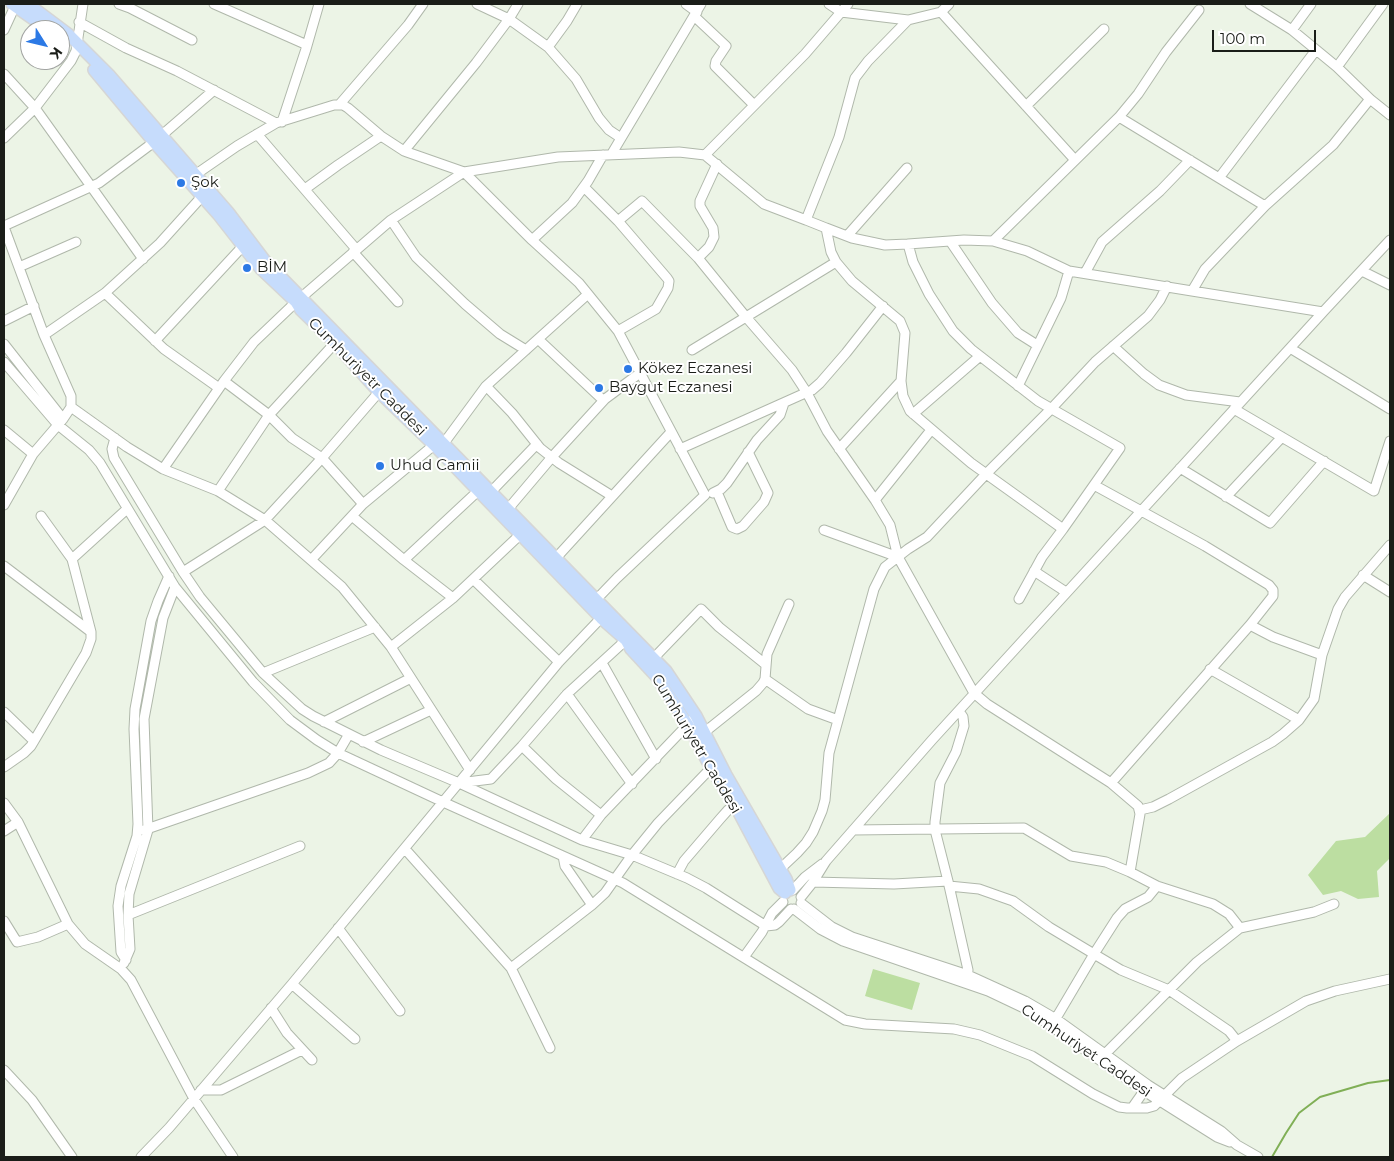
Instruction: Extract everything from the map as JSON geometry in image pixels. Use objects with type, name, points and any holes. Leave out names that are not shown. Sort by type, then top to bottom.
[{"type":"main road","points":[[28,4],[61,28],[76,46],[110,76],[158,139],[298,300],[439,444],[485,494],[508,509],[523,532],[556,558],[593,603],[650,662],[666,671],[692,720],[705,732],[738,803],[786,879],[788,894]]},
{"type":"main road","points":[[14,5],[35,20]]},
{"type":"main road","points":[[70,43],[76,46]]},
{"type":"main road","name":"Cumhuriyetr Caddesi","points":[[205,193],[261,269],[298,300],[301,310],[379,392],[439,444]]},
{"type":"main road","name":"Cumhuriyetr Caddesi","points":[[485,494],[593,603],[601,618],[626,640],[631,650],[650,662]]},
{"type":"main road","name":"Cumhuriyetr Caddesi","points":[[692,720],[695,740],[710,768],[738,803],[779,888],[788,894]]},
{"type":"street","points":[[4,138],[35,108],[69,65],[76,46],[82,4]]},
{"type":"street","points":[[119,4],[192,40]]},
{"type":"street","points":[[214,4],[308,45]]},
{"type":"street","points":[[279,122],[308,45],[319,4]]},
{"type":"street","points":[[192,178],[257,134],[279,122],[339,105],[408,25],[421,4]]},
{"type":"street","points":[[477,4],[509,18],[548,46],[576,78],[599,118],[609,130],[621,138]]},
{"type":"street","points":[[404,151],[476,63],[518,4]]},
{"type":"street","points":[[548,46],[577,4]]},
{"type":"street","points":[[686,4],[697,11],[726,46],[716,61],[715,66],[754,105]]},
{"type":"street","points":[[828,4],[841,12],[908,20],[941,12],[949,4]]},
{"type":"street","points":[[705,155],[805,54],[848,4]]},
{"type":"street","points":[[1250,4],[1292,30],[1337,67],[1370,99],[1390,115]]},
{"type":"street","points":[[1292,30],[1312,4]]},
{"type":"street","points":[[1337,67],[1383,4]]},
{"type":"street","points":[[4,30],[14,5]]},
{"type":"street","points":[[994,241],[1119,117],[1199,10]]},
{"type":"street","points":[[532,240],[572,203],[621,138],[697,11]]},
{"type":"street","points":[[941,12],[1075,160]]},
{"type":"street","points":[[806,220],[840,137],[855,78],[868,61],[908,20]]},
{"type":"street","points":[[79,22],[126,48],[279,122]]},
{"type":"street","points":[[1026,106],[1104,28]]},
{"type":"street","points":[[1219,178],[1316,50]]},
{"type":"street","points":[[4,74],[35,108],[143,259]]},
{"type":"street","points":[[4,505],[33,454],[71,407],[71,396],[44,335],[4,226],[92,187],[158,139],[214,90]]},
{"type":"street","points":[[1192,291],[1205,269],[1265,206],[1333,145],[1370,99]]},
{"type":"street","points":[[339,105],[348,108],[381,136],[404,151],[464,172],[578,283],[618,331],[705,495]]},
{"type":"street","points":[[1119,117],[1265,206]]},
{"type":"street","points":[[257,134],[398,302]]},
{"type":"street","points":[[305,189],[381,136]]},
{"type":"street","points":[[163,469],[254,342],[298,300],[390,220],[464,172],[558,157],[679,152],[705,155],[764,204],[847,236],[885,245],[950,241],[994,241],[1027,251],[1069,271],[1323,312]]},
{"type":"street","points":[[1085,273],[1102,242],[1160,191],[1190,160]]},
{"type":"street","points":[[698,258],[709,247],[714,237],[713,228],[701,208],[700,200],[717,164]]},
{"type":"street","points":[[847,236],[907,168]]},
{"type":"street","points":[[584,187],[618,221],[667,278],[669,285],[656,309],[618,331]]},
{"type":"street","points":[[44,335],[105,293],[160,243],[205,193]]},
{"type":"street","points":[[618,221],[642,201],[698,258],[746,318],[792,370],[807,393],[827,431],[890,525],[898,557],[974,693],[987,704],[1111,782],[1135,802],[1140,810],[1130,872]]},
{"type":"street","points":[[390,220],[416,256],[465,304],[500,334],[526,350]]},
{"type":"street","points":[[826,228],[831,252],[836,262],[852,282],[900,321],[905,333],[901,381],[903,396],[913,414],[986,474],[1063,528]]},
{"type":"street","points":[[115,438],[112,448],[114,458],[182,572],[200,597],[263,673],[296,704],[324,722],[363,742],[582,840],[632,856],[677,874],[706,888],[766,926],[775,925],[797,905],[826,861],[974,693],[1139,511],[1390,240]]},
{"type":"street","points":[[950,241],[992,303],[1018,333],[1037,344]]},
{"type":"street","points":[[19,267],[76,242]]},
{"type":"street","points":[[908,244],[913,262],[929,294],[952,331],[980,356],[1038,401],[1120,448],[1042,557],[1020,599]]},
{"type":"street","points":[[155,341],[243,246]]},
{"type":"street","points":[[692,350],[836,262]]},
{"type":"street","points":[[1018,386],[1061,298],[1069,271]]},
{"type":"street","points":[[1362,271],[1390,285]]},
{"type":"street","points":[[780,869],[806,843],[818,821],[825,800],[829,753],[874,589],[886,567],[927,537],[1095,362],[1148,316],[1160,300],[1167,286]]},
{"type":"street","points":[[105,293],[155,341],[269,415],[292,438],[322,458],[363,504]]},
{"type":"street","points":[[311,560],[363,504],[439,444],[486,386],[588,294]]},
{"type":"street","points":[[4,321],[34,306]]},
{"type":"street","points":[[680,449],[807,393],[820,383],[883,306]]},
{"type":"street","points":[[538,339],[603,400]]},
{"type":"street","points":[[218,491],[269,415],[334,343]]},
{"type":"street","points":[[4,344],[60,422]]},
{"type":"street","points":[[1113,346],[1144,374],[1159,384],[1186,395],[1237,406],[1282,437],[1374,491],[1390,441]]},
{"type":"street","points":[[1290,348],[1390,409]]},
{"type":"street","points":[[913,414],[980,356]]},
{"type":"street","points":[[4,362],[95,456],[175,587],[267,698],[302,730],[338,753],[615,880],[845,1020],[865,1024],[954,1029],[980,1035],[1032,1056],[1093,1094],[1124,1108],[1151,1107],[1162,1099],[1182,1078],[1237,1041],[1306,1001],[1336,991],[1390,979]]},
{"type":"street","points":[[508,509],[603,400],[640,374]]},
{"type":"street","points":[[839,449],[901,381]]},
{"type":"street","points":[[486,386],[512,413],[537,444],[552,457],[612,496]]},
{"type":"street","points":[[182,572],[265,520],[379,392]]},
{"type":"street","points":[[593,603],[705,495],[717,492],[727,483],[748,452],[780,415],[784,403]]},
{"type":"street","points":[[71,407],[163,469],[218,491],[265,520],[342,587],[391,647],[470,770]]},
{"type":"street","points":[[4,430],[33,454]]},
{"type":"street","points":[[875,500],[931,430]]},
{"type":"street","points":[[556,558],[671,432]]},
{"type":"street","points":[[1226,497],[1282,437]]},
{"type":"street","points":[[404,560],[485,494],[537,444]]},
{"type":"street","points":[[717,492],[732,526],[737,529],[743,526],[764,502],[768,493],[748,452]]},
{"type":"street","points":[[1180,468],[1270,523],[1324,461]]},
{"type":"street","points":[[1094,485],[1205,546],[1272,587],[1274,593],[1272,599],[1111,782]]},
{"type":"street","points":[[72,559],[127,509]]},
{"type":"street","points":[[4,767],[24,754],[34,741],[89,646],[91,632],[72,559],[41,516]]},
{"type":"street","points":[[352,516],[453,598]]},
{"type":"street","points":[[824,530],[898,557]]},
{"type":"street","points":[[391,647],[453,598],[523,532]]},
{"type":"street","points":[[1140,810],[1153,807],[1169,799],[1272,742],[1299,720],[1314,699],[1322,656],[1338,609],[1345,597],[1390,545]]},
{"type":"street","points":[[4,566],[91,632]]},
{"type":"street","points":[[1034,570],[1066,592]]},
{"type":"street","points":[[126,960],[121,952],[119,900],[121,886],[138,830],[135,709],[153,616],[169,576]]},
{"type":"street","points":[[1363,576],[1390,592]]},
{"type":"street","points":[[473,579],[559,662]]},
{"type":"street","points":[[121,969],[130,948],[128,915],[132,884],[148,830],[144,720],[163,618],[175,587]]},
{"type":"street","points":[[695,740],[756,691],[765,678],[767,654],[788,604]]},
{"type":"street","points":[[650,662],[701,609],[719,627],[765,664]]},
{"type":"street","points":[[141,1157],[202,1090],[272,1008],[559,662],[601,618]]},
{"type":"street","points":[[1250,624],[1273,637],[1322,656]]},
{"type":"street","points":[[263,673],[375,628]]},
{"type":"street","points":[[459,784],[491,779],[567,694],[626,640]]},
{"type":"street","points":[[602,663],[656,759]]},
{"type":"street","points":[[1210,669],[1299,720]]},
{"type":"street","points":[[324,722],[411,678]]},
{"type":"street","points":[[765,678],[808,709],[838,720]]},
{"type":"street","points":[[567,694],[632,784]]},
{"type":"street","points":[[363,742],[431,710]]},
{"type":"street","points":[[959,710],[963,717],[964,726],[958,746],[940,783],[935,830],[968,970],[967,980]]},
{"type":"street","points":[[4,712],[34,741]]},
{"type":"street","points":[[582,840],[601,815],[692,720]]},
{"type":"street","points":[[138,830],[148,830],[308,773],[329,763],[338,753],[349,734]]},
{"type":"street","points":[[522,746],[556,779],[601,815]]},
{"type":"street","points":[[511,968],[592,905],[615,880],[658,823],[710,768]]},
{"type":"street","points":[[4,803],[18,822],[68,924],[93,950],[121,969],[131,980],[194,1099],[233,1157]]},
{"type":"street","points":[[677,874],[684,862],[720,819],[738,803]]},
{"type":"street","points":[[4,831],[18,822]]},
{"type":"street","points":[[853,830],[1024,828],[1072,856],[1098,860],[1130,872],[1157,886],[1213,904],[1229,914],[1240,928]]},
{"type":"street","points":[[128,915],[300,846]]},
{"type":"street","points":[[405,849],[511,968],[550,1048]]},
{"type":"street","points":[[563,856],[566,866],[592,905]]},
{"type":"street","points":[[744,957],[766,926],[772,913],[788,894],[805,877],[826,861]]},
{"type":"street","points":[[813,882],[948,883],[979,889],[1013,902],[1121,970],[1169,990],[1229,1031],[1237,1041]]},
{"type":"street","points":[[1054,1022],[1117,918],[1125,909],[1148,897],[1157,886]]},
{"type":"street","points":[[788,894],[798,892],[797,905]]},
{"type":"street","points":[[788,894],[786,907],[797,905]]},
{"type":"street","points":[[1102,1057],[1197,962],[1240,928],[1314,912],[1334,904]]},
{"type":"street","name":"Cumhuriyet Caddesi","points":[[797,905],[852,937],[1025,1001],[1217,1137],[1237,1145],[1258,1157]]},
{"type":"street","points":[[4,921],[17,942],[38,937],[68,924]]},
{"type":"street","points":[[338,928],[400,1011]]},
{"type":"street","points":[[292,984],[355,1038]]},
{"type":"street","points":[[272,1008],[287,1033],[312,1060]]},
{"type":"street","points":[[202,1090],[221,1090],[302,1050]]},
{"type":"street","name":"Cumhuriyet Caddesi","points":[[1102,1057],[1144,1091],[1162,1099]]},
{"type":"street","points":[[4,1070],[32,1100],[72,1157]]},
{"type":"street","points":[[1132,1108],[1144,1091]]},
{"type":"green space","points":[[1390,813],[1390,858],[1377,871],[1379,897],[1358,899],[1341,891],[1323,895],[1308,875],[1336,841],[1365,837]]},
{"type":"green space","points":[[873,969],[920,983],[912,1010],[865,996]]},
{"type":"waterway","points":[[1272,1157],[1299,1113],[1320,1097],[1368,1083],[1390,1080]]},
{"type":"place","name":"Şok","points":[[181,183]]},
{"type":"place","name":"BİM","points":[[247,268]]},
{"type":"place","name":"Kökez Eczanesi","points":[[628,369]]},
{"type":"place","name":"Baygut Eczanesi","points":[[599,388]]},
{"type":"place","name":"Uhud Camii","points":[[380,466]]}]
